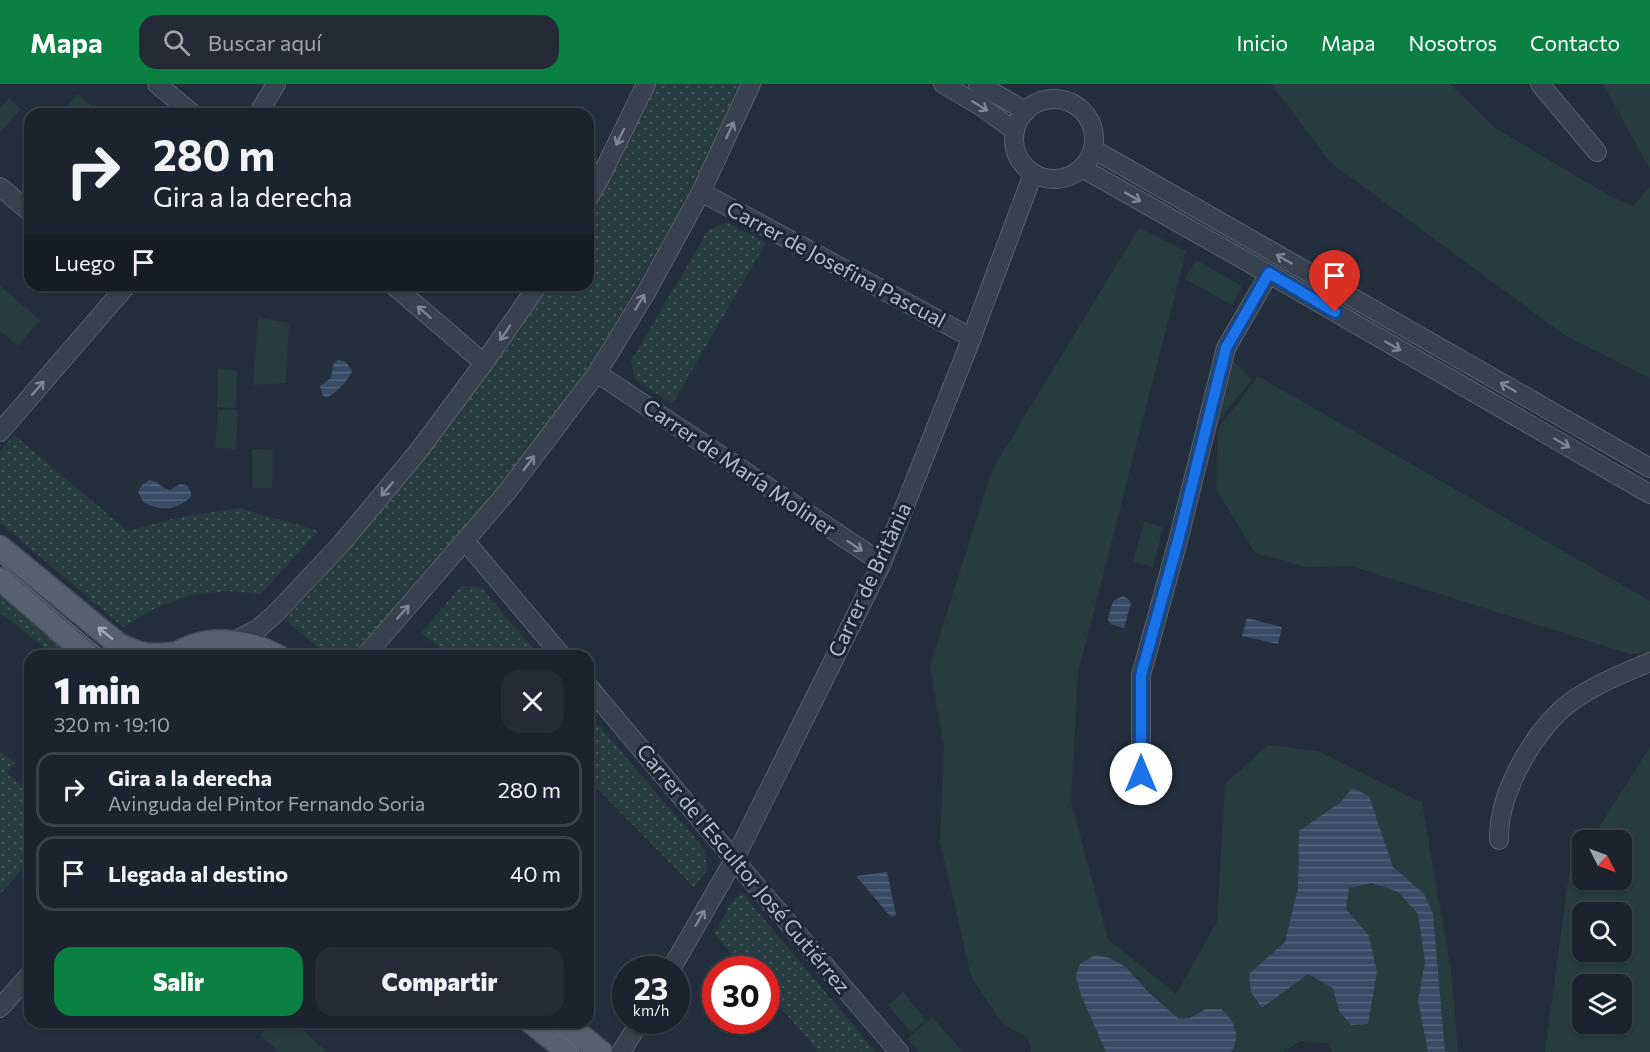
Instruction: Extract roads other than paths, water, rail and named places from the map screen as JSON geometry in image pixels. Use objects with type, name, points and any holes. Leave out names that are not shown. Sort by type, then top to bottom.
[{"type":"main road","points":[[0,547],[118,644],[130,650]]},
{"type":"main road","points":[[0,579],[82,650]]},
{"type":"main road","points":[[186,650],[204,643],[224,640],[267,650]]},
{"type":"main road","points":[[538,1028],[568,1052]]},
{"type":"main road","points":[[571,1028],[601,1052]]},
{"type":"street","points":[[158,84],[186,108]]},
{"type":"street","points":[[262,108],[276,84]]},
{"type":"street","points":[[594,189],[646,84]]},
{"type":"street","points":[[370,650],[507,492],[597,373],[648,288],[701,192],[751,84]]},
{"type":"street","points":[[942,84],[982,107],[1015,130]]},
{"type":"street","points":[[978,84],[1026,111]]},
{"type":"street","points":[[1540,84],[1597,152]]},
{"type":"street","points":[[1065,92],[1084,113],[1091,124],[1094,136],[1093,149],[1082,168],[1059,179],[1033,174],[1024,165],[1017,155],[1014,143],[1015,130],[1026,111],[1037,103],[1065,92]]},
{"type":"street","points":[[1093,149],[1650,468]]},
{"type":"street","points":[[1082,168],[1269,273],[1650,494]]},
{"type":"street","name":"Carrer de Britània","points":[[679,956],[734,860],[882,563],[972,338],[1033,174]]},
{"type":"street","points":[[0,187],[24,207]]},
{"type":"street","name":"Carrer de Josefina Pascual","points":[[701,192],[972,338]]},
{"type":"street","points":[[1141,774],[1141,675],[1178,541],[1226,348],[1269,273]]},
{"type":"street","points":[[0,432],[119,291]]},
{"type":"street","points":[[400,291],[484,363]]},
{"type":"street","points":[[234,641],[258,629],[277,612],[342,543],[417,453],[534,291]]},
{"type":"street","name":"Carrer de María Moliner","points":[[597,373],[882,563]]},
{"type":"street","points":[[465,541],[557,650]]},
{"type":"street","points":[[1498,840],[1498,826],[1503,806],[1515,777],[1534,742],[1562,709],[1596,686],[1650,662]]},
{"type":"street","name":"Carrer de l'Escultor José Gutiérrez","points":[[594,693],[899,1052]]},
{"type":"street","points":[[0,1008],[24,981]]},
{"type":"street","points":[[621,1052],[632,1034]]},
{"type":"water","points":[[338,360],[346,362],[352,371],[339,389],[328,397],[323,396],[320,386],[331,378],[333,365]]},
{"type":"water","points":[[149,480],[171,490],[180,484],[188,486],[191,497],[179,505],[168,508],[144,503],[138,492]]},
{"type":"water","points":[[1123,596],[1131,603],[1124,628],[1110,624],[1108,619],[1113,601]]},
{"type":"water","points":[[1247,618],[1282,627],[1278,644],[1242,636]]},
{"type":"water","points":[[1352,788],[1369,796],[1393,867],[1424,894],[1433,914],[1445,1052],[1428,1052],[1418,1001],[1425,962],[1418,914],[1398,892],[1372,883],[1349,888],[1346,909],[1369,936],[1377,972],[1368,1024],[1351,1025],[1339,1011],[1333,988],[1308,974],[1262,1008],[1251,992],[1249,974],[1285,942],[1298,889],[1299,831],[1341,802]]},
{"type":"water","points":[[887,872],[896,915],[891,917],[856,876]]},
{"type":"water","points":[[1095,955],[1110,958],[1126,967],[1148,992],[1179,1019],[1190,1018],[1206,1009],[1221,1009],[1230,1018],[1235,1029],[1236,1040],[1231,1052],[1106,1052],[1081,995],[1076,976],[1080,964]]},
{"type":"tram line","points":[[0,563],[102,650]]},
{"type":"tram line","points":[[553,1028],[582,1052]]}]
